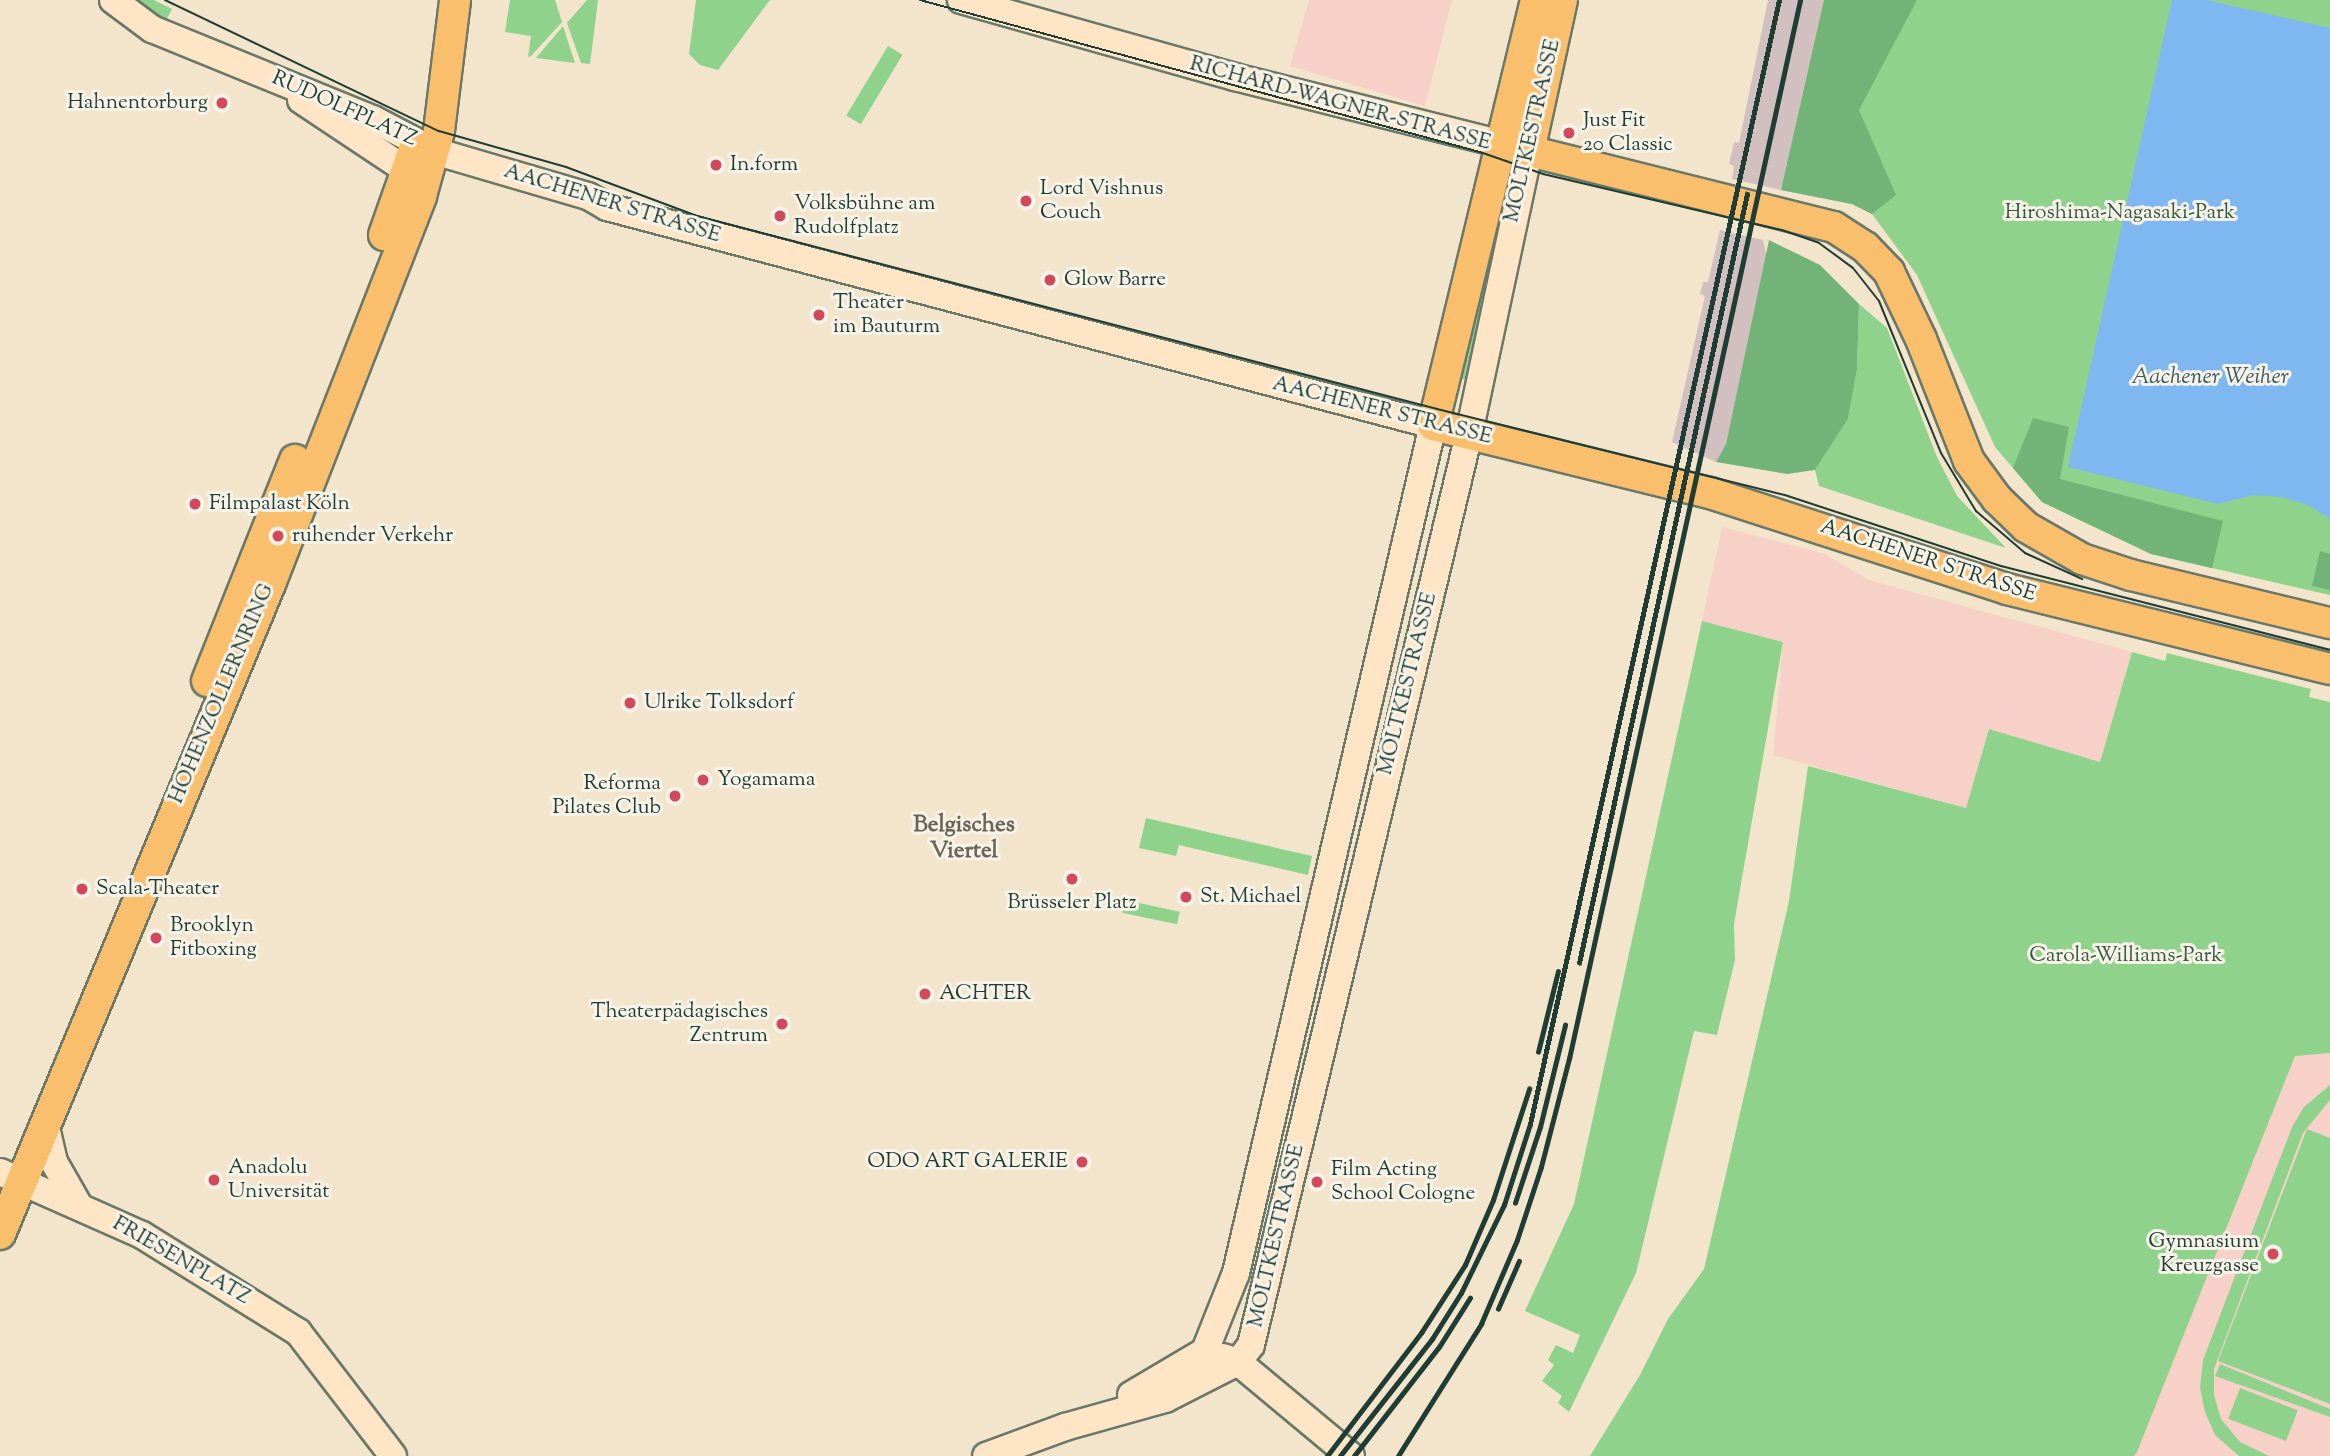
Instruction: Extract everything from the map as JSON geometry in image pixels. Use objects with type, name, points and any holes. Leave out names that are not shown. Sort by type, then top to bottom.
[{"type":"main road","points":[[425,146],[439,0]]},
{"type":"main road","points":[[425,146],[455,0]]},
{"type":"main road","name":"MOLTKESTRASSE","points":[[1515,148],[1536,0]]},
{"type":"main road","name":"MOLTKESTRASSE","points":[[1433,425],[1562,0]]},
{"type":"main road","name":"HOHENZOLLERNRING","points":[[0,1234],[6,1178],[234,615],[408,171],[425,146]]},
{"type":"main road","name":"HOHENZOLLERNRING","points":[[6,1178],[45,1123],[265,595],[421,196],[425,146]]},
{"type":"main road","name":"RICHARD-WAGNER-STRASSE","points":[[1515,148],[1811,220],[1854,239],[1889,272],[1921,339],[1969,461],[2011,514],[2082,559],[2330,623]]},
{"type":"main road","name":"AACHENER STRASSE","points":[[1433,425],[1770,510],[2007,589],[2330,669]]},
{"type":"street","name":"RUDOLFPLATZ","points":[[113,0],[166,35],[253,69],[425,146]]},
{"type":"street","name":"RICHARD-WAGNER-STRASSE","points":[[961,0],[1515,148]]},
{"type":"street","name":"RUDOLFPLATZ","points":[[253,69],[408,171]]},
{"type":"street","name":"AACHENER STRASSE","points":[[425,146],[588,196],[646,218],[1125,340],[1192,362],[1433,425]]},
{"type":"street","name":"MOLTKESTRASSE","points":[[1238,1362],[1251,1345],[1469,433],[1515,148]]},
{"type":"street","name":"MOLTKESTRASSE","points":[[1205,1352],[1236,1273],[1433,425]]},
{"type":"street","points":[[45,1123],[54,1162],[78,1205]]},
{"type":"street","name":"FRIESENPLATZ","points":[[6,1178],[78,1205],[142,1236],[244,1296],[298,1332],[326,1363],[393,1456]]},
{"type":"street","points":[[1065,1427],[1162,1380],[1205,1352],[1238,1362],[1351,1456]]},
{"type":"street","points":[[986,1456],[1065,1427],[1165,1399],[1238,1362]]},
{"type":"shaded area","points":[[1309,0],[1452,0],[1425,106],[1290,66]]},
{"type":"shaded area","points":[[1768,0],[1824,0],[1781,190],[1732,179],[1734,166],[1729,164],[1734,142],[1739,143]]},
{"type":"shaded area","points":[[1720,230],[1763,240],[1767,257],[1726,444],[1716,462],[1672,442],[1705,296],[1700,294],[1703,282],[1708,282]]},
{"type":"shaded area","points":[[1722,527],[1823,553],[1869,580],[2132,652],[2100,762],[1989,729],[1966,808],[1773,755],[1783,642],[1702,621]]},
{"type":"shaded area","name":"Gymnasium Kreuzgasse","points":[[2330,1053],[2330,1456],[2134,1456],[2295,1055]]},
{"type":"green space","points":[[121,0],[154,0],[172,9],[163,26]]},
{"type":"green space","points":[[510,0],[555,0],[562,22],[531,56],[528,57],[531,36],[505,32]]},
{"type":"green space","points":[[587,0],[598,0],[590,64],[581,63],[567,23]]},
{"type":"green space","points":[[696,0],[770,0],[718,70],[700,65],[689,54]]},
{"type":"green space","name":"Hiroshima-Nagasaki-Park","points":[[1824,0],[2330,0],[2330,595],[2151,554],[2042,502],[1995,447],[1917,275],[1872,214],[1852,204],[1781,190]]},
{"type":"green space","points":[[1824,0],[1917,0],[1859,110],[1896,195],[1872,214],[1852,204],[1781,190]]},
{"type":"green space","points":[[563,26],[575,63],[536,58]]},
{"type":"green space","points":[[888,46],[903,55],[861,124],[846,115]]},
{"type":"green space","points":[[1506,186],[1509,186],[1470,381],[1458,378]]},
{"type":"green space","points":[[1769,240],[1820,265],[1859,304],[1857,370],[1848,419],[1815,470],[1787,474],[1716,462],[1726,444]]},
{"type":"green space","points":[[1859,304],[1887,328],[1937,457],[1957,496],[2006,548],[1819,486],[1815,470],[1848,419],[1857,370]]},
{"type":"green space","points":[[2033,418],[2069,427],[2060,479],[2223,521],[2212,568],[2151,554],[2042,502],[2013,468]]},
{"type":"green space","points":[[2320,551],[2330,554],[2330,590],[2312,586]]},
{"type":"green space","points":[[1702,621],[1783,642],[1734,924],[1735,960],[1717,1035],[1694,1031],[1636,1273],[1569,1412],[1558,1403],[1562,1396],[1542,1381],[1554,1365],[1548,1360],[1556,1345],[1573,1353],[1580,1335],[1525,1311],[1574,1204]]},
{"type":"green space","name":"Carola-Williams-Park","points":[[2132,652],[2165,661],[2167,653],[2311,689],[2309,697],[2330,702],[2330,1053],[2295,1056],[2137,1452],[2134,1456],[1590,1456],[1640,1375],[1668,1319],[1704,1269],[1789,901],[1808,766],[1966,808],[1989,729],[2100,762]]},
{"type":"green space","points":[[1146,818],[1312,856],[1308,875],[1179,845],[1176,856],[1139,848]]},
{"type":"green space","points":[[1125,900],[1180,912],[1177,924],[1122,913]]},
{"type":"green space","points":[[2330,1085],[2330,1100],[2303,1133],[2214,1369],[2214,1395],[2221,1419],[2240,1442],[2269,1456],[2239,1456],[2215,1435],[2205,1412],[2200,1388],[2203,1360],[2292,1127],[2304,1107]]},
{"type":"green space","points":[[2307,1129],[2330,1138],[2330,1404],[2218,1361]]},
{"type":"green space","points":[[2220,1364],[2330,1409],[2330,1417],[2215,1376]]},
{"type":"green space","points":[[2240,1388],[2298,1410],[2286,1441],[2228,1419]]},
{"type":"water","name":"Aachener Weiher","points":[[2172,0],[2207,0],[2330,28],[2330,519],[2310,506],[2282,497],[2254,495],[2218,504],[2068,467]]},
{"type":"tram line","points":[[165,0],[439,131],[566,167],[697,216],[1437,409],[1785,495],[2001,566],[2330,650]]},
{"type":"tram line","points":[[920,0],[1480,152],[1543,174],[1782,230],[1819,243],[1853,268],[1879,301],[1941,453],[1976,511],[2025,553],[2082,579]]},
{"type":"railway","points":[[1340,1456],[1432,1339],[1461,1293],[1504,1205],[1530,1124],[1779,0]]},
{"type":"railway","points":[[1398,1456],[1481,1324],[1517,1240],[1541,1167],[1569,1059],[1800,0]]},
{"type":"railway","points":[[1579,963],[1747,194]]},
{"type":"railway","points":[[1538,1052],[1558,971]]},
{"type":"railway","points":[[1515,1203],[1540,1127],[1565,1025]]},
{"type":"railway","points":[[1327,1456],[1421,1333],[1465,1265],[1493,1200],[1529,1089]]},
{"type":"railway","points":[[1498,1309],[1519,1261]]},
{"type":"railway","points":[[1354,1456],[1439,1347],[1470,1298]]},
{"type":"place","name":"Hahnentorburg","points":[[222,103]]},
{"type":"place","name":"Just Fit 20 Classic","points":[[1569,133]]},
{"type":"place","name":"In.form","points":[[716,165]]},
{"type":"place","name":"Lord Vishnus Couch","points":[[1026,201]]},
{"type":"place","name":"Volksbühne am Rudolfplatz","points":[[780,216]]},
{"type":"place","name":"Glow Barre","points":[[1050,280]]},
{"type":"place","name":"Theater im Bauturm","points":[[819,315]]},
{"type":"place","name":"Filmpalast Köln","points":[[195,504]]},
{"type":"place","name":"ruhender Verkehr","points":[[278,536]]},
{"type":"place","name":"Ulrike Tolksdorf","points":[[630,703]]},
{"type":"place","name":"Yogamama","points":[[703,780]]},
{"type":"place","name":"Reforma Pilates Club","points":[[675,796]]},
{"type":"place","name":"Brüsseler Platz","points":[[1072,879]]},
{"type":"place","name":"Scala-Theater","points":[[82,889]]},
{"type":"place","name":"St. Michael","points":[[1186,897]]},
{"type":"place","name":"Brooklyn Fitboxing","points":[[156,938]]},
{"type":"place","name":"ACHTER","points":[[925,994]]},
{"type":"place","name":"Theaterpädagisches Zentrum","points":[[782,1024]]},
{"type":"place","name":"ODO ART GALERIE","points":[[1082,1162]]},
{"type":"place","name":"Anadolu Universität","points":[[214,1180]]},
{"type":"place","name":"Film Acting School Cologne","points":[[1317,1182]]},
{"type":"place","name":"Gymnasium Kreuzgasse","points":[[2273,1254]]},
{"type":"district","name":"Belgisches Viertel","points":[[964,839]]}]
